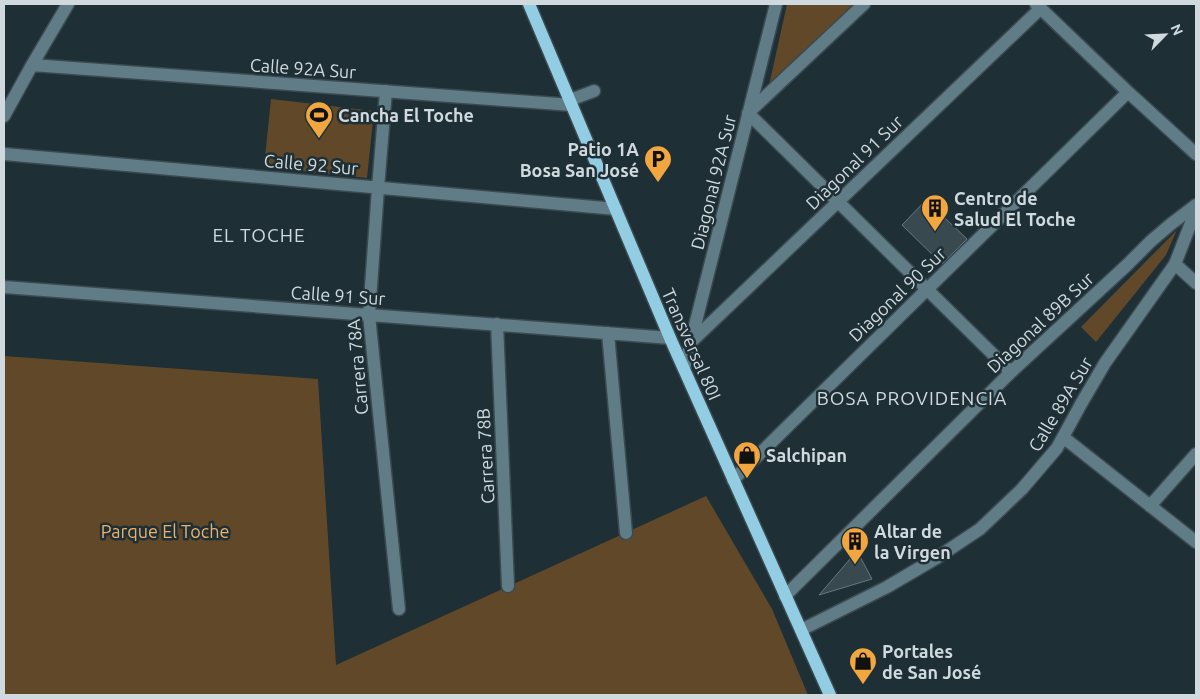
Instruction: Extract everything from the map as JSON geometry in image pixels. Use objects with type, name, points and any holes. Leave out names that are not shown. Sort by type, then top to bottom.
[{"type":"main road","name":"Transversal 80I","points":[[529,4],[670,338],[830,695]]},
{"type":"street","points":[[4,116],[68,4]]},
{"type":"street","name":"Diagonal 92A Sur","points":[[684,370],[776,4]]},
{"type":"street","points":[[864,4],[748,114],[1011,372]]},
{"type":"street","points":[[1039,6],[1128,92],[1196,154]]},
{"type":"street","name":"Diagonal 91 Sur","points":[[691,342],[1039,6]]},
{"type":"street","name":"Calle 92A Sur","points":[[32,65],[571,103]]},
{"type":"street","name":"Carrera 78A","points":[[386,91],[368,315],[399,609]]},
{"type":"street","points":[[571,103],[594,91]]},
{"type":"street","name":"Diagonal 90 Sur","points":[[733,480],[1128,92]]},
{"type":"street","name":"Calle 92 Sur","points":[[4,154],[616,209]]},
{"type":"street","name":"Diagonal 89B Sur","points":[[785,596],[1011,372],[1151,241],[1196,205]]},
{"type":"street","name":"Calle 89A Sur","points":[[801,630],[888,587],[938,557],[980,528],[1022,489],[1058,448],[1105,363],[1174,264],[1196,210]]},
{"type":"street","points":[[1174,264],[1196,283]]},
{"type":"street","name":"Calle 91 Sur","points":[[4,287],[670,338]]},
{"type":"street","name":"Carrera 78B","points":[[497,324],[508,586]]},
{"type":"street","points":[[608,333],[626,533]]},
{"type":"street","points":[[1063,438],[1196,542]]},
{"type":"street","points":[[1150,506],[1196,454]]},
{"type":"green space","points":[[787,4],[855,4],[768,90]]},
{"type":"green space","name":"Cancha El Toche","points":[[271,99],[374,111],[367,178],[264,167]]},
{"type":"green space","points":[[1177,230],[1166,255],[1096,342],[1081,327]]},
{"type":"green space","name":"Parque El Toche","points":[[4,356],[318,379],[336,665],[706,496],[772,609],[808,695],[4,695]]},
{"type":"building","name":"Centro de Salud El Toche","points":[[926,200],[967,239],[942,264],[902,225]]},
{"type":"building","name":"Altar de la Virgen","points":[[857,551],[872,579],[819,595]]},
{"type":"place","name":"Cancha El Toche","points":[[319,139]]},
{"type":"place","name":"Patio 1A Bosa San José","points":[[658,183]]},
{"type":"place","name":"Centro de Salud El Toche","points":[[935,232]]},
{"type":"place","name":"Salchipan","points":[[747,479]]},
{"type":"place","name":"Altar de la Virgen","points":[[855,565]]},
{"type":"place","name":"Portales de San José","points":[[863,685]]},
{"type":"district","name":"EL TOCHE","points":[[259,235]]},
{"type":"district","name":"BOSA PROVIDENCIA","points":[[912,398]]}]
